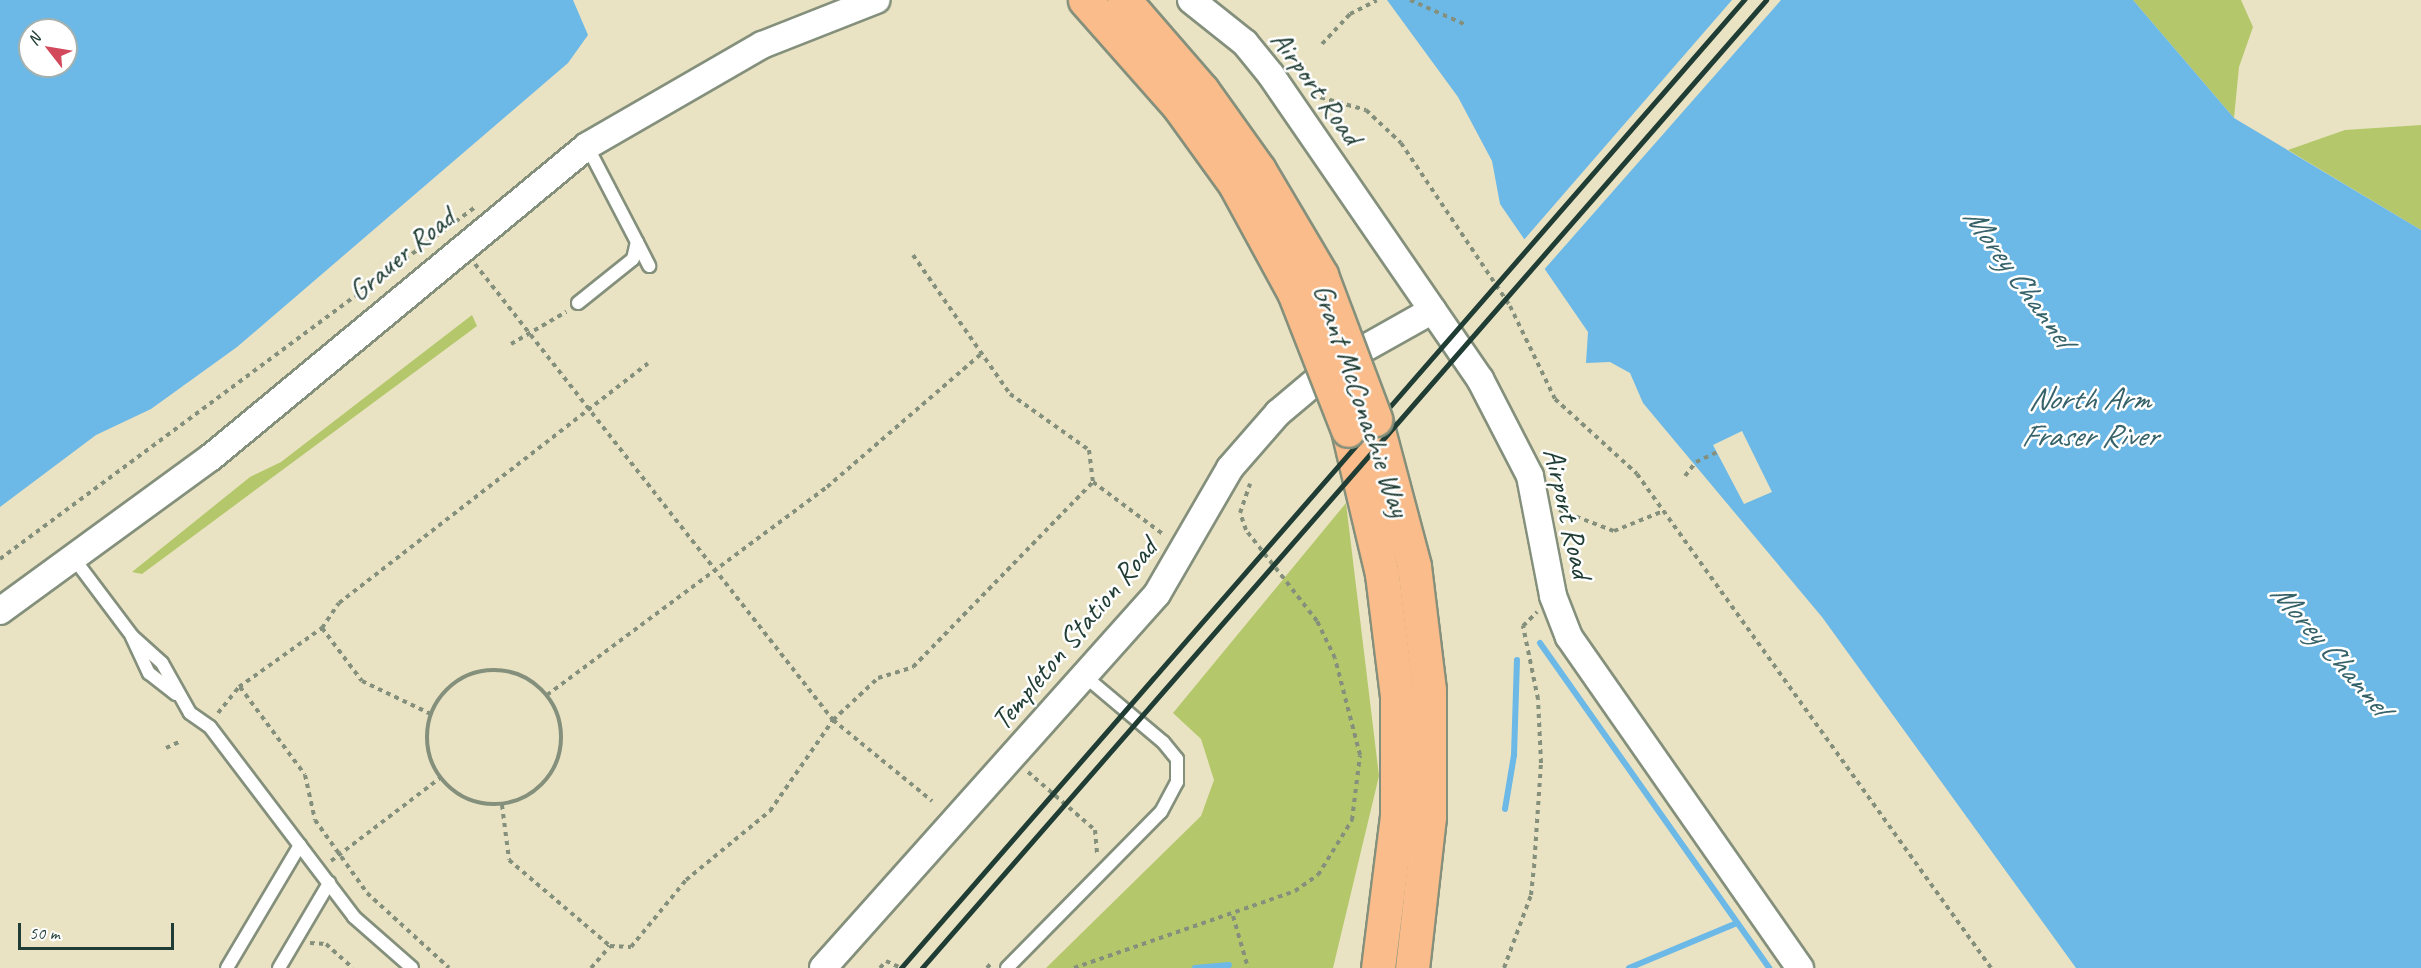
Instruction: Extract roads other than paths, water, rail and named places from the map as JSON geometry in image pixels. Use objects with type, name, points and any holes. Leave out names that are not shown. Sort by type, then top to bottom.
[{"type":"main road","name":"Grant McConachie Way","points":[[1085,0],[1178,105],[1234,184],[1294,292],[1362,425],[1397,696],[1397,816],[1378,968]]},
{"type":"main road","name":"Grant McConachie Way","points":[[1124,0],[1202,90],[1259,170],[1321,275],[1362,425],[1414,566],[1429,690],[1429,818],[1412,968]]},
{"type":"street","name":"Grauer Road","points":[[0,611],[75,560],[210,458],[461,247],[587,147],[762,45],[876,0]]},
{"type":"street","name":"Airport Road","points":[[1191,0],[1245,43],[1271,75],[1508,423],[1537,505],[1553,596],[1580,657],[1800,968]]},
{"type":"street","name":"Templeton Station Road","points":[[824,968],[1087,678],[1157,594],[1230,468],[1278,413],[1335,365],[1432,310]]},
{"type":"lane","points":[[587,147],[649,266]]},
{"type":"lane","points":[[578,303],[633,259],[637,242]]},
{"type":"lane","points":[[75,560],[132,636],[162,663],[176,694],[190,713],[210,727],[354,916],[412,968]]},
{"type":"lane","points":[[1007,968],[1161,812],[1177,782],[1177,759],[1163,742],[1087,678]]},
{"type":"lane","points":[[227,968],[300,845]]},
{"type":"lane","points":[[279,968],[329,883]]},
{"type":"water","points":[[0,0],[573,0],[588,35],[568,63],[237,347],[151,409],[96,435],[0,507]]},
{"type":"water","name":"North Arm Fraser River","points":[[1387,0],[2133,0],[2234,118],[2421,230],[2421,968],[2076,968],[1822,617],[1643,403],[1630,373],[1610,362],[1586,363],[1588,332],[1500,204],[1492,161],[1458,97]]},
{"type":"waterway","points":[[1540,643],[1769,968]]},
{"type":"waterway","points":[[1505,809],[1514,755],[1517,660]]},
{"type":"waterway","points":[[1629,968],[1737,923]]},
{"type":"waterway","points":[[1195,968],[1229,965]]},
{"type":"railway","points":[[901,968],[1744,0]]},
{"type":"railway","points":[[922,968],[1766,0]]},
{"type":"water label","name":"Morey Channel","points":[[2018,277]]},
{"type":"water label","name":"Morey Channel","points":[[2330,649]]}]
